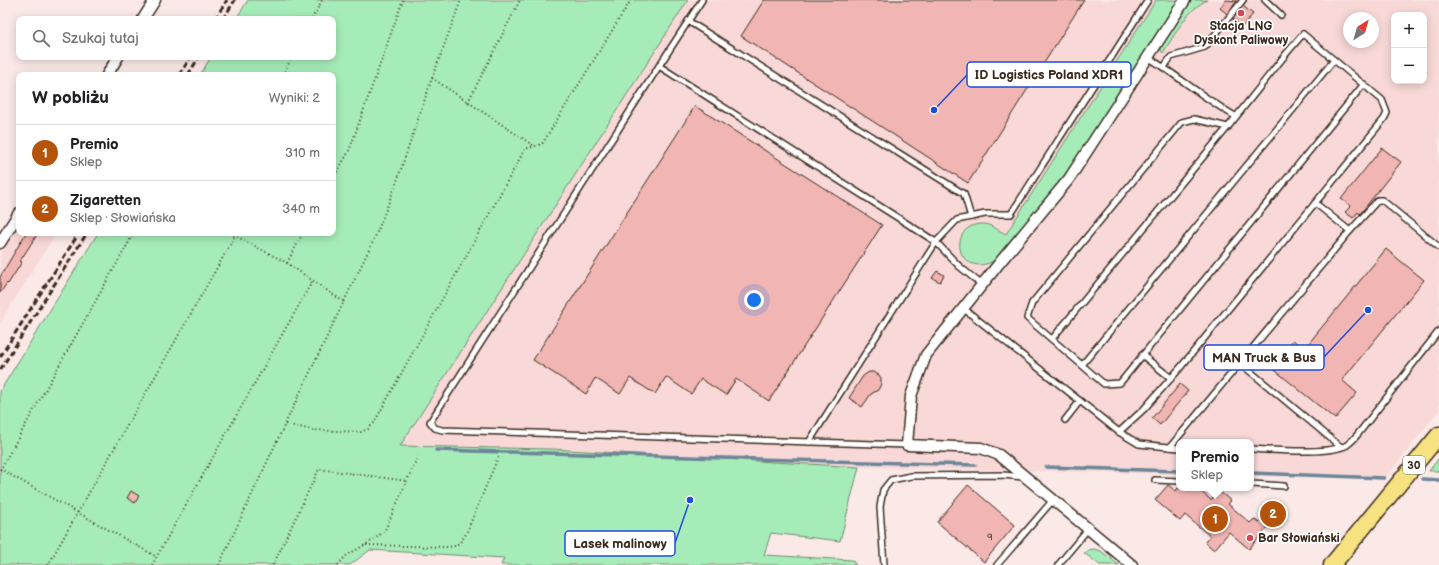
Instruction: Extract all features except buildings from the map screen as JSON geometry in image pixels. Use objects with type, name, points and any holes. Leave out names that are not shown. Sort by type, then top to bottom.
[{"type":"main road","name":"30","points":[[1332,565],[1439,435]]},
{"type":"street","points":[[145,16],[155,0]]},
{"type":"street","points":[[1132,565],[999,455],[981,448],[907,445],[911,396],[926,356],[963,308],[1069,179],[1149,58],[1185,0]]},
{"type":"street","points":[[109,72],[116,60]]},
{"type":"street","points":[[0,243],[16,218]]},
{"type":"lane","points":[[702,0],[430,422],[434,428],[442,430],[907,445]]},
{"type":"lane","points":[[809,442],[936,242],[957,220],[985,214],[1011,214],[1148,0]]},
{"type":"lane","points":[[1164,67],[1171,57],[1205,47],[1243,0]]},
{"type":"lane","points":[[1265,0],[1281,14]]},
{"type":"lane","points":[[688,21],[964,194],[971,217]]},
{"type":"lane","points":[[1052,339],[1303,34],[1382,100],[1387,113],[1384,119],[1171,378],[1144,409],[1119,432]]},
{"type":"lane","points":[[1149,58],[1164,67],[1214,104],[1235,116]]},
{"type":"lane","points":[[1082,365],[1334,60]]},
{"type":"lane","points":[[659,66],[936,242],[959,266],[982,285]]},
{"type":"lane","points":[[1228,127],[1194,119],[1182,122],[1032,303],[1027,318],[1104,384],[1120,383],[1364,84]]},
{"type":"lane","points":[[1177,439],[1350,230],[1378,200],[1382,200],[1439,247]]},
{"type":"lane","points":[[1315,203],[1350,230]]},
{"type":"lane","points":[[963,308],[1119,432],[1139,444],[1176,448]]},
{"type":"lane","points":[[1254,450],[1316,451],[1341,447],[1348,444],[1358,434],[1439,331]]},
{"type":"lane","points":[[1142,355],[1171,378]]},
{"type":"lane","points":[[1240,363],[1341,447]]},
{"type":"lane","points":[[1065,420],[1080,400]]},
{"type":"lane","points":[[1170,447],[1176,440]]},
{"type":"lane","points":[[884,565],[880,507],[883,490],[891,480],[911,476],[995,475],[1026,478]]},
{"type":"lane","points":[[1155,480],[1176,481]]},
{"type":"lane","points":[[1254,484],[1284,486]]},
{"type":"lane","points":[[997,565],[1053,500]]},
{"type":"lane","points":[[1058,565],[1088,529]]},
{"type":"path","points":[[314,16],[322,0]]},
{"type":"path","points":[[336,174],[349,150],[403,0]]},
{"type":"path","points":[[219,565],[379,228],[396,184],[432,78],[462,0]]},
{"type":"path","points":[[468,102],[520,0]]},
{"type":"path","points":[[285,424],[313,430],[361,432],[374,424],[525,149],[542,144],[631,0]]},
{"type":"path","points":[[284,72],[290,60]]},
{"type":"path","points":[[432,78],[535,147]]},
{"type":"path","points":[[132,236],[0,470],[157,557]]},
{"type":"path","points":[[48,565],[235,236],[287,263],[344,302]]},
{"type":"path","points":[[287,263],[301,236]]},
{"type":"path","points":[[152,565],[313,280]]},
{"type":"path","points":[[338,565],[346,556],[366,545],[385,530],[418,456]]},
{"type":"path","points":[[366,545],[455,546],[460,542],[472,522],[499,456]]},
{"type":"path","points":[[273,565],[319,469],[407,481]]},
{"type":"shaded area","points":[[688,0],[1439,0],[1439,410],[1385,479],[1254,476],[1254,439],[1176,439],[1176,474],[859,467],[551,449],[400,446]]},
{"type":"shaded area","points":[[16,229],[16,236],[54,236],[0,323],[0,255]]},
{"type":"green space","points":[[248,0],[688,0],[400,446],[551,449],[859,467],[840,541],[771,533],[764,555],[852,560],[856,565],[501,565],[504,558],[370,550],[350,565],[0,565],[0,391],[96,236],[336,236],[336,72],[202,72],[209,60],[336,60],[336,16],[238,16]]},
{"type":"green space","points":[[1156,0],[1178,0],[1073,165],[994,261],[981,265],[970,263],[964,257],[960,249],[960,240],[964,232],[972,226],[984,224],[1006,234]]},
{"type":"green space","points":[[1191,0],[1207,0],[1188,15],[1163,53],[1161,51],[1162,45]]},
{"type":"green space","points":[[1439,458],[1439,471],[1429,471]]},
{"type":"green space","points":[[1094,549],[1101,551],[1119,565],[1100,565],[1084,553],[1088,550]]},
{"type":"waterway","points":[[436,450],[975,465]]},
{"type":"waterway","points":[[1046,467],[1176,471]]},
{"type":"waterway","points":[[1254,473],[1384,478]]},
{"type":"waterway","points":[[1422,479],[1439,480]]},
{"type":"railway","points":[[217,16],[227,0]]},
{"type":"railway","points":[[225,16],[235,0]]},
{"type":"railway","points":[[181,72],[189,60]]},
{"type":"railway","points":[[190,72],[197,60]]},
{"type":"railway","points":[[0,357],[77,236]]},
{"type":"railway","points":[[0,370],[85,236]]},
{"type":"place","name":"Stacja LNG Dyskont Paliwowy","points":[[1241,13]]},
{"type":"place","name":"ID Logistics Poland XDR1","points":[[934,110]]},
{"type":"place","name":"MAN Truck & Bus","points":[[1368,310]]},
{"type":"place","name":"Lasek malinowy","points":[[690,500]]},
{"type":"place","name":"Zigaretten","points":[[1273,514]]},
{"type":"place","name":"Premio","points":[[1215,519]]},
{"type":"place","name":"Bar Słowiański","points":[[1250,538]]}]
